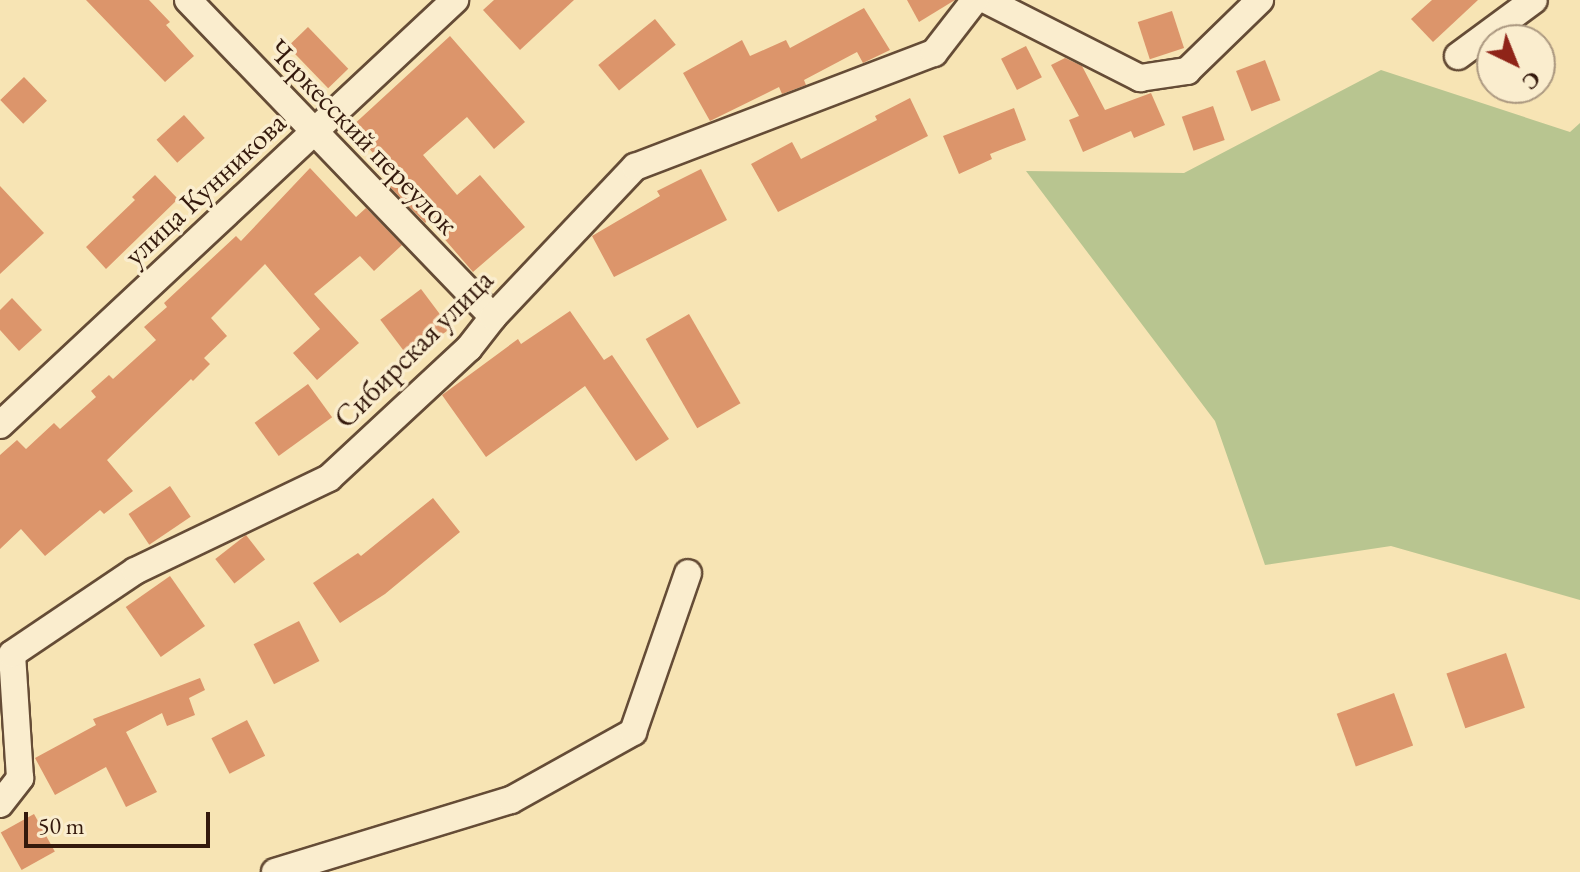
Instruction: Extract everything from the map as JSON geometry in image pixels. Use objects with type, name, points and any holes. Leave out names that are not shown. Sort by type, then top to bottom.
[{"type":"street","name":"Черкесский переулок","points":[[188,0],[493,317]]},
{"type":"street","name":"улица Кунникова","points":[[0,425],[455,0]]},
{"type":"street","name":"Сибирская улица","points":[[0,804],[20,778],[12,654],[135,571],[329,478],[469,348],[493,317],[635,167],[934,53],[975,0]]},
{"type":"street","points":[[986,0],[1140,78],[1187,71],[1260,0]]},
{"type":"street","points":[[1458,56],[1534,0]]},
{"type":"street","points":[[275,872],[511,800],[633,732],[688,573]]},
{"type":"green space","points":[[1381,70],[1476,101],[1476,104],[1485,104],[1570,132],[1580,123],[1580,600],[1391,546],[1265,565],[1215,421],[1026,171],[1184,173]]},
{"type":"building","points":[[86,0],[149,0],[170,22],[166,25],[194,56],[165,82]]},
{"type":"building","points":[[494,0],[574,0],[520,50],[483,10]]},
{"type":"building","points":[[907,0],[955,0],[919,22]]},
{"type":"building","points":[[1432,0],[1478,0],[1433,42],[1411,19]]},
{"type":"building","points":[[864,8],[890,50],[863,63],[857,52],[804,80],[806,85],[782,94],[779,87],[710,121],[683,73],[742,40],[750,56],[786,40],[790,48]]},
{"type":"building","points":[[1172,11],[1184,48],[1150,59],[1138,22]]},
{"type":"building","points":[[655,19],[676,45],[619,91],[598,65]]},
{"type":"building","points":[[308,27],[348,69],[328,88],[288,46]]},
{"type":"building","points":[[450,36],[525,122],[494,149],[467,117],[423,155],[457,195],[480,175],[525,227],[473,272],[428,220],[425,223],[390,187],[398,180],[350,128]]},
{"type":"building","points":[[1026,46],[1042,77],[1017,90],[1001,59]]},
{"type":"building","points":[[1065,58],[1082,66],[1105,110],[1151,93],[1165,125],[1134,138],[1131,131],[1083,152],[1069,120],[1079,116],[1051,65]]},
{"type":"building","points":[[1265,60],[1280,100],[1251,111],[1236,71]]},
{"type":"building","points":[[24,77],[47,101],[23,124],[0,100]]},
{"type":"building","points":[[910,98],[928,136],[778,212],[751,164],[792,142],[801,159],[877,120],[875,116]]},
{"type":"building","points":[[1213,106],[1225,140],[1194,151],[1182,117]]},
{"type":"building","points":[[1014,108],[1026,140],[990,154],[992,159],[959,174],[943,136]]},
{"type":"building","points":[[184,115],[205,138],[177,163],[157,140]]},
{"type":"building","points":[[310,168],[356,217],[366,208],[402,245],[374,271],[360,256],[314,294],[359,343],[317,380],[293,353],[320,329],[265,264],[211,318],[227,336],[204,358],[210,364],[107,460],[133,491],[104,514],[100,510],[45,556],[21,529],[0,549],[0,455],[17,440],[26,449],[54,423],[60,429],[96,397],[91,391],[109,375],[113,379],[156,340],[144,327],[167,307],[164,303],[236,236],[241,241]]},
{"type":"building","points":[[701,169],[727,220],[614,277],[592,236],[660,196],[657,191]]},
{"type":"building","points":[[155,175],[178,199],[106,269],[86,247],[135,200],[132,197]]},
{"type":"building","points":[[0,186],[44,233],[0,274]]},
{"type":"building","points":[[421,289],[450,328],[410,359],[380,320]]},
{"type":"building","points":[[12,298],[42,330],[19,351],[0,330],[0,310]]},
{"type":"building","points":[[570,311],[604,360],[612,355],[669,439],[636,461],[585,386],[486,457],[442,395],[518,339],[521,344]]},
{"type":"building","points":[[689,314],[741,403],[697,428],[646,339]]},
{"type":"building","points":[[308,384],[332,417],[279,456],[255,423]]},
{"type":"building","points":[[170,486],[191,517],[149,545],[129,514]]},
{"type":"building","points":[[433,498],[460,532],[385,594],[340,623],[313,583],[358,553],[361,556]]},
{"type":"building","points":[[246,535],[265,559],[234,583],[215,559]]},
{"type":"building","points":[[170,576],[205,626],[161,657],[126,607]]},
{"type":"building","points":[[299,621],[319,661],[274,684],[254,644]]},
{"type":"building","points":[[1506,653],[1525,708],[1465,728],[1446,674]]},
{"type":"building","points":[[200,678],[205,690],[189,698],[195,715],[167,726],[162,713],[126,732],[157,792],[126,807],[106,767],[55,795],[35,758],[96,725],[93,719]]},
{"type":"building","points":[[1394,693],[1413,746],[1356,766],[1337,714]]},
{"type":"building","points":[[247,720],[265,756],[230,774],[211,738]]},
{"type":"building","points":[[34,814],[55,852],[22,870],[1,832]]}]
